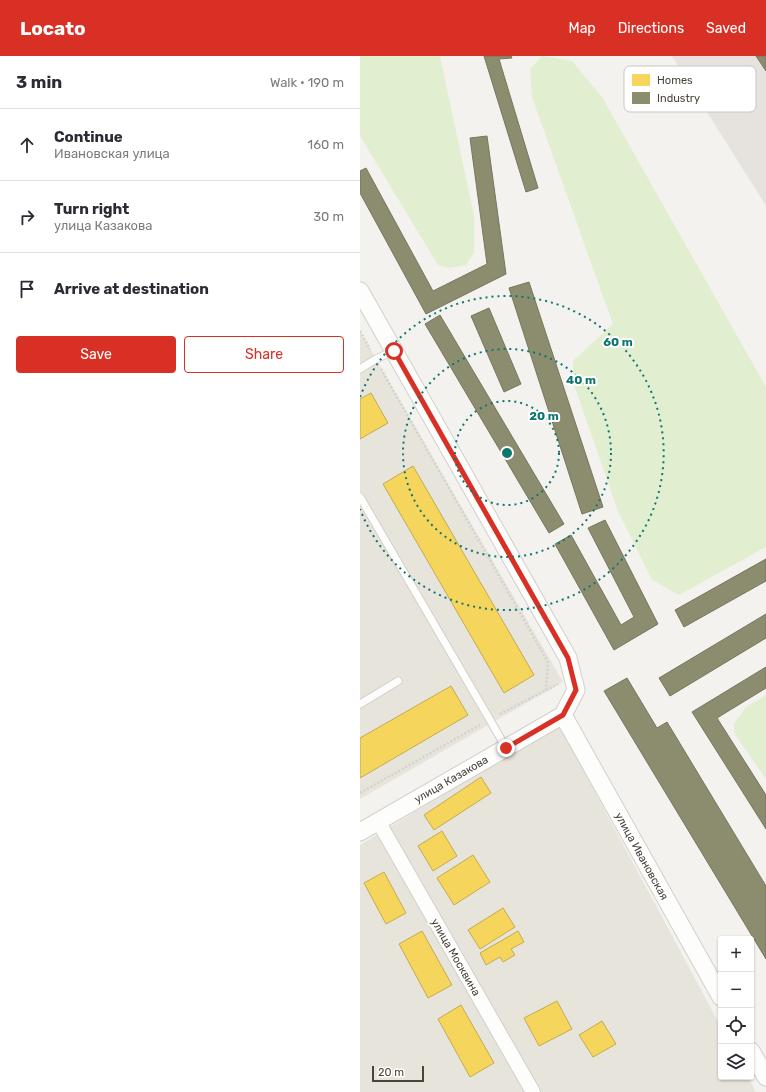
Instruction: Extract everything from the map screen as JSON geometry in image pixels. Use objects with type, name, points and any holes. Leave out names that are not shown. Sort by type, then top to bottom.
[{"type":"street","points":[[360,291],[568,658],[576,690],[563,715]]},
{"type":"street","name":"улица Казакова","points":[[360,832],[563,715]]},
{"type":"street","name":"улица Ивановская","points":[[563,715],[718,992]]},
{"type":"street","name":"улица Москвина","points":[[378,821],[533,1092]]},
{"type":"street","points":[[754,1055],[766,1077]]},
{"type":"lane","points":[[360,369],[376,359],[394,351]]},
{"type":"lane","points":[[360,497],[506,748]]},
{"type":"lane","points":[[360,704],[398,682]]},
{"type":"path","points":[[360,331],[548,662],[546,690]]},
{"type":"path","points":[[360,793],[490,720],[572,677]]},
{"type":"shaded area","points":[[672,56],[766,56],[766,206],[707,112],[756,112],[756,66],[678,66]]},
{"type":"shaded area","points":[[360,331],[563,682],[360,799]]},
{"type":"shaded area","points":[[559,725],[718,1021],[718,1080],[750,1080],[756,1092],[360,1092],[360,845]]},
{"type":"green space","points":[[360,56],[440,56],[474,216],[474,253],[466,265],[448,268],[438,265],[360,136]]},
{"type":"green space","points":[[542,56],[572,61],[602,97],[766,387],[766,547],[679,595],[652,580],[618,511],[573,382],[573,361],[613,324],[532,97],[530,69]]},
{"type":"green space","points":[[766,695],[766,779],[734,733],[734,724],[746,707]]},
{"type":"building: Homes","points":[[371,393],[388,423],[360,439],[360,399]]},
{"type":"building: Homes","points":[[413,466],[534,675],[504,693],[383,484]]},
{"type":"building: Homes","points":[[451,686],[468,715],[360,778],[360,738]]},
{"type":"building: Homes","points":[[481,777],[491,793],[434,830],[424,815]]},
{"type":"building: Homes","points":[[442,831],[457,856],[433,871],[418,846]]},
{"type":"building: Homes","points":[[473,855],[490,882],[454,905],[437,878]]},
{"type":"building: Homes","points":[[384,872],[406,913],[386,924],[364,883]]},
{"type":"building: Homes","points":[[503,908],[515,927],[480,949],[468,930]]},
{"type":"building: Homes","points":[[422,931],[452,985],[428,998],[399,944]]},
{"type":"building: Homes","points":[[518,931],[524,942],[511,949],[515,955],[503,962],[500,957],[486,965],[480,953]]},
{"type":"building: Homes","points":[[557,1001],[572,1029],[539,1046],[524,1018]]},
{"type":"building: Homes","points":[[461,1005],[494,1063],[470,1077],[438,1019]]},
{"type":"building: Homes","points":[[602,1021],[616,1044],[593,1057],[579,1035]]},
{"type":"building: Industry","points":[[484,56],[511,56],[512,58],[499,59],[538,188],[526,192]]},
{"type":"building: Industry","points":[[756,56],[766,56],[766,71]]},
{"type":"building: Industry","points":[[487,136],[506,274],[426,314],[360,193],[360,171],[366,168],[433,291],[487,264],[470,138]]},
{"type":"building: Industry","points":[[529,282],[603,507],[582,514],[509,288]]},
{"type":"building: Industry","points":[[489,308],[521,384],[504,392],[471,316]]},
{"type":"building: Industry","points":[[440,315],[564,524],[549,533],[425,324]]},
{"type":"building: Industry","points":[[605,520],[658,624],[614,650],[555,544],[571,535],[621,625],[634,617],[588,528]]},
{"type":"building: Industry","points":[[766,559],[766,581],[684,627],[675,610]]},
{"type":"building: Industry","points":[[766,614],[766,638],[670,696],[659,678]]},
{"type":"building: Industry","points":[[766,667],[766,688],[717,718],[766,795],[766,829],[692,712]]},
{"type":"building: Industry","points":[[627,678],[657,728],[667,722],[766,886],[766,959],[754,939],[754,936],[752,936],[604,691]]},
{"type":"route","points":[[394,351],[568,658],[576,690],[563,715],[506,748]]}]
